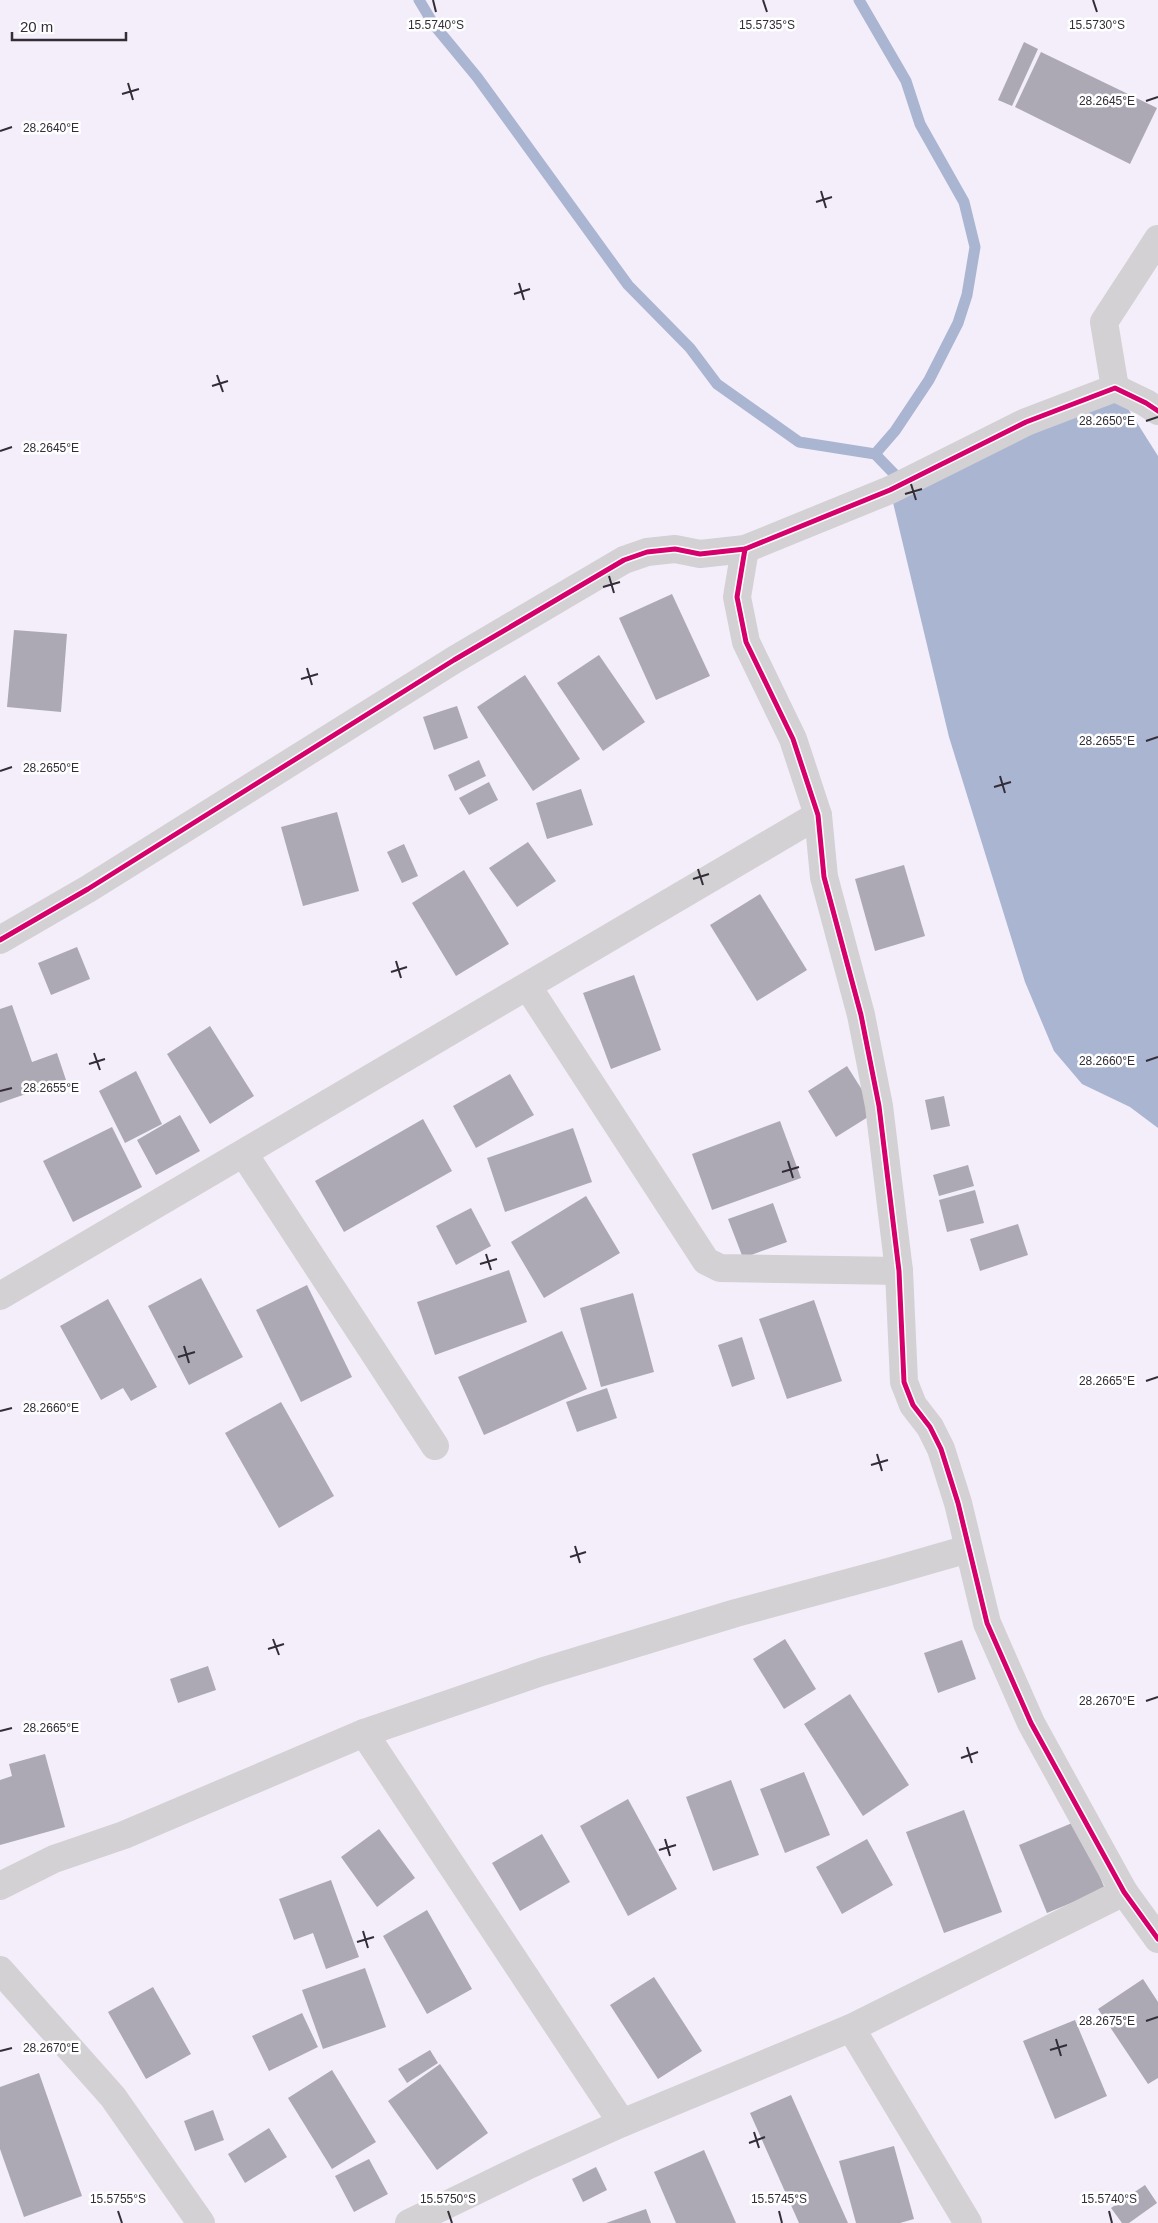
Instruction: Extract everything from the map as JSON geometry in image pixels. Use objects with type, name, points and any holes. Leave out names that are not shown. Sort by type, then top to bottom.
[{"type":"street","points":[[1115,388],[1104,322],[1158,239]]},
{"type":"street","points":[[5,929],[88,889],[454,660],[624,560],[647,552],[675,550],[700,554],[745,549],[890,490],[1026,422],[1115,388],[1146,403],[1158,412]]},
{"type":"street","points":[[745,549],[737,597],[746,642],[793,739],[818,816],[824,876],[861,1015],[879,1106],[899,1271],[904,1382],[912,1405],[930,1427],[941,1449],[958,1503],[987,1623],[1031,1722],[1124,1892],[1158,1939]]},
{"type":"street","points":[[0,1296],[818,816]]},
{"type":"street","points":[[528,987],[706,1261],[720,1268],[899,1271]]},
{"type":"street","points":[[244,1154],[435,1446]]},
{"type":"street","points":[[0,1886],[54,1859],[124,1835],[364,1733],[541,1672],[717,1618],[888,1572],[968,1548]]},
{"type":"street","points":[[364,1733],[622,2123]]},
{"type":"street","points":[[409,2223],[531,2164],[622,2123],[851,2028],[1124,1892]]},
{"type":"street","points":[[0,1970],[113,2097],[202,2223]]},
{"type":"street","points":[[851,2028],[968,2223]]},
{"type":"water","points":[[1115,388],[1158,456],[1158,1128],[1130,1107],[1082,1084],[1054,1051],[1025,982],[949,737],[890,490]]},
{"type":"building","points":[[1024,42],[1038,49],[1012,106],[998,100]]},
{"type":"building","points":[[1041,52],[1157,108],[1130,164],[1015,107]]},
{"type":"building","points":[[672,594],[710,676],[656,700],[619,618]]},
{"type":"building","points":[[14,630],[67,634],[61,712],[7,707]]},
{"type":"building","points":[[599,655],[645,722],[603,751],[557,683]]},
{"type":"building","points":[[525,675],[580,759],[533,791],[477,707]]},
{"type":"building","points":[[457,706],[468,738],[434,750],[423,717]]},
{"type":"building","points":[[479,760],[486,776],[455,791],[448,775]]},
{"type":"building","points":[[489,782],[498,800],[469,815],[459,798]]},
{"type":"building","points":[[581,789],[593,825],[547,839],[536,803]]},
{"type":"building","points":[[337,812],[359,891],[303,906],[281,827]]},
{"type":"building","points":[[528,842],[556,881],[517,907],[489,868]]},
{"type":"building","points":[[404,844],[418,876],[402,883],[387,852]]},
{"type":"building","points":[[904,865],[925,936],[875,951],[855,879]]},
{"type":"building","points":[[464,870],[509,944],[456,976],[412,903]]},
{"type":"building","points":[[760,894],[807,970],[757,1001],[710,925]]},
{"type":"building","points":[[77,947],[90,979],[51,995],[38,963]]},
{"type":"building","points":[[634,975],[661,1050],[611,1069],[583,993]]},
{"type":"building","points":[[12,1005],[32,1062],[57,1053],[66,1080],[0,1103],[0,1009]]},
{"type":"building","points":[[210,1026],[254,1096],[210,1124],[167,1054]]},
{"type":"building","points":[[847,1066],[876,1112],[836,1137],[808,1091]]},
{"type":"building","points":[[136,1071],[162,1124],[125,1143],[99,1091]]},
{"type":"building","points":[[510,1074],[534,1115],[476,1148],[453,1106]]},
{"type":"building","points":[[944,1096],[950,1126],[931,1130],[925,1100]]},
{"type":"building","points":[[180,1115],[200,1151],[156,1175],[137,1140]]},
{"type":"building","points":[[423,1119],[452,1171],[344,1232],[315,1181]]},
{"type":"building","points":[[780,1121],[801,1178],[712,1210],[692,1154]]},
{"type":"building","points":[[112,1127],[142,1187],[73,1222],[43,1161]]},
{"type":"building","points":[[573,1128],[592,1182],[505,1212],[487,1158]]},
{"type":"building","points":[[968,1165],[974,1186],[939,1196],[933,1175]]},
{"type":"building","points":[[975,1190],[984,1223],[947,1232],[939,1200]]},
{"type":"building","points":[[586,1196],[620,1253],[544,1298],[511,1242]]},
{"type":"building","points":[[773,1203],[787,1242],[743,1258],[728,1219]]},
{"type":"building","points":[[471,1208],[491,1246],[456,1265],[436,1226]]},
{"type":"building","points":[[1018,1224],[1028,1255],[980,1271],[970,1239]]},
{"type":"building","points":[[509,1270],[527,1322],[435,1355],[417,1302]]},
{"type":"building","points":[[201,1278],[243,1357],[189,1385],[148,1306]]},
{"type":"building","points":[[307,1285],[352,1377],[301,1402],[256,1310]]},
{"type":"building","points":[[633,1293],[654,1372],[601,1387],[580,1308]]},
{"type":"building","points":[[108,1299],[157,1387],[131,1401],[123,1388],[101,1400],[60,1326]]},
{"type":"building","points":[[814,1300],[842,1381],[787,1399],[759,1319]]},
{"type":"building","points":[[562,1331],[587,1389],[484,1435],[458,1377]]},
{"type":"building","points":[[742,1337],[755,1379],[732,1387],[718,1345]]},
{"type":"building","points":[[607,1388],[617,1418],[577,1432],[566,1402]]},
{"type":"building","points":[[281,1402],[334,1496],[279,1528],[225,1433]]},
{"type":"building","points":[[785,1639],[816,1689],[784,1709],[753,1659]]},
{"type":"building","points":[[962,1640],[976,1679],[938,1693],[924,1653]]},
{"type":"building","points":[[208,1666],[216,1690],[178,1703],[170,1679]]},
{"type":"building","points":[[850,1694],[909,1785],[863,1816],[804,1724]]},
{"type":"building","points":[[45,1754],[65,1827],[0,1845],[0,1780],[12,1776],[9,1764]]},
{"type":"building","points":[[804,1772],[830,1835],[785,1853],[760,1789]]},
{"type":"building","points":[[731,1780],[759,1855],[713,1871],[686,1797]]},
{"type":"building","points":[[628,1799],[677,1889],[628,1916],[580,1826]]},
{"type":"building","points":[[964,1810],[1002,1912],[944,1933],[906,1832]]},
{"type":"building","points":[[1077,1821],[1105,1889],[1047,1913],[1019,1845]]},
{"type":"building","points":[[379,1829],[415,1878],[377,1907],[341,1857]]},
{"type":"building","points":[[542,1834],[570,1882],[520,1911],[492,1863]]},
{"type":"building","points":[[867,1839],[893,1885],[842,1914],[816,1867]]},
{"type":"building","points":[[331,1880],[359,1957],[326,1969],[313,1933],[294,1940],[279,1899]]},
{"type":"building","points":[[427,1910],[472,1989],[427,2014],[383,1936]]},
{"type":"building","points":[[365,1968],[386,2027],[323,2049],[302,1990]]},
{"type":"building","points":[[654,1977],[702,2051],[658,2079],[610,2005]]},
{"type":"building","points":[[1143,1979],[1158,2002],[1158,2078],[1148,2084],[1098,2009]]},
{"type":"building","points":[[153,1987],[191,2054],[146,2079],[108,2012]]},
{"type":"building","points":[[302,2013],[318,2047],[269,2071],[252,2036]]},
{"type":"building","points":[[1075,2020],[1107,2096],[1055,2119],[1023,2041]]},
{"type":"building","points":[[430,2050],[438,2063],[407,2083],[398,2069]]},
{"type":"building","points":[[440,2064],[488,2133],[437,2170],[388,2101]]},
{"type":"building","points":[[332,2070],[376,2142],[332,2169],[288,2098]]},
{"type":"building","points":[[39,2073],[82,2196],[24,2217],[0,2149],[0,2087]]},
{"type":"building","points":[[791,2095],[848,2223],[799,2223],[766,2149],[750,2113]]},
{"type":"building","points":[[213,2110],[224,2140],[195,2151],[184,2121]]},
{"type":"building","points":[[269,2128],[287,2157],[245,2183],[228,2154]]},
{"type":"building","points":[[894,2146],[914,2219],[900,2223],[856,2223],[839,2161]]},
{"type":"building","points":[[704,2150],[736,2223],[676,2223],[654,2172]]},
{"type":"building","points":[[369,2159],[388,2194],[354,2212],[335,2176]]},
{"type":"building","points":[[596,2167],[607,2190],[583,2202],[572,2179]]},
{"type":"building","points":[[1145,2185],[1157,2203],[1129,2223],[1122,2223],[1111,2208]]},
{"type":"building","points":[[646,2209],[651,2223],[606,2223]]},
{"type":"waterway","points":[[419,0],[434,25],[477,77],[628,285],[690,348],[717,384],[799,442],[875,454],[903,483]]},
{"type":"waterway","points":[[859,0],[906,81],[920,124],[964,202],[975,247],[967,295],[958,323],[929,380],[895,431],[875,454]]},
{"type":"cycle path","points":[[0,940],[88,889],[454,660],[624,560],[647,552],[675,549],[700,554],[745,549],[890,490],[1026,422],[1115,388],[1158,411]]},
{"type":"cycle path","points":[[745,549],[737,597],[746,642],[793,739],[818,815],[824,877],[861,1015],[879,1106],[899,1271],[904,1382],[913,1405],[930,1427],[941,1449],[958,1503],[987,1623],[1031,1723],[1124,1892],[1158,1939]]}]
